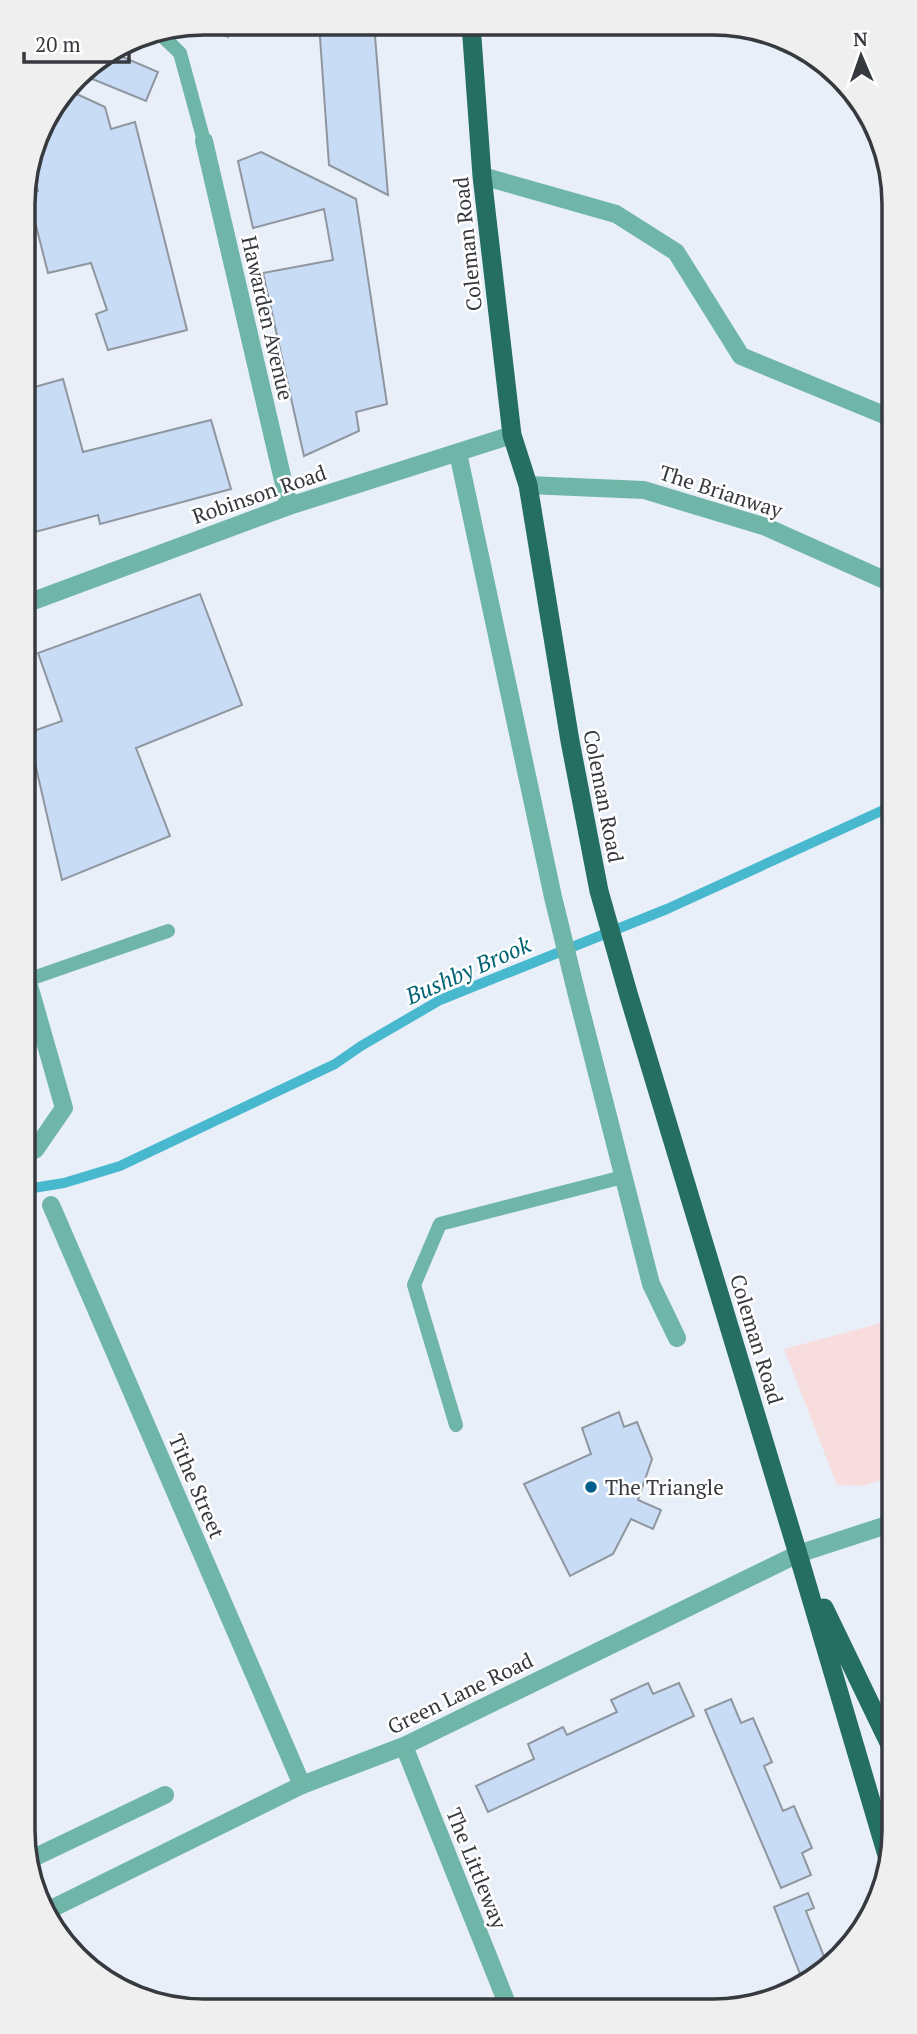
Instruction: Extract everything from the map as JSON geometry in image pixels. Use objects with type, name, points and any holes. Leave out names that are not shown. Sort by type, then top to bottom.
[{"type":"highway","name":"Coleman Road","points":[[472,35],[482,176],[512,435],[528,485],[570,741],[599,891],[882,1838]]},
{"type":"highway","name":"Coleman Road","points":[[798,1554],[882,1728]]},
{"type":"street","name":"Hawarden Avenue","points":[[204,141],[289,506]]},
{"type":"street","points":[[482,176],[616,214],[676,252],[741,356],[882,414]]},
{"type":"street","name":"Robinson Road","points":[[35,600],[289,506],[512,435]]},
{"type":"street","points":[[458,453],[553,897],[576,991],[651,1284],[677,1338]]},
{"type":"street","name":"The Brianway","points":[[528,485],[644,490],[766,527],[882,579]]},
{"type":"street","points":[[35,1010],[64,1108],[35,1150]]},
{"type":"street","name":"Tithe Street","points":[[51,1205],[302,1785]]},
{"type":"street","name":"Green Lane Road","points":[[55,1908],[302,1785],[404,1746],[798,1554],[882,1527]]},
{"type":"street","name":"The Littleway","points":[[404,1746],[505,1999]]},
{"type":"street","points":[[37,1856],[165,1795]]},
{"type":"lane","points":[[166,40],[180,53],[204,141]]},
{"type":"lane","points":[[35,976],[168,931]]},
{"type":"lane","points":[[456,1425],[414,1285],[440,1224],[623,1177]]},
{"type":"shaded area","points":[[882,1323],[882,1480],[862,1486],[837,1485],[784,1349]]},
{"type":"building","points":[[320,35],[375,35],[388,195],[329,165]]},
{"type":"building","points":[[122,57],[158,72],[146,101],[91,79]]},
{"type":"building","points":[[77,94],[105,107],[111,129],[135,122],[187,330],[108,350],[96,314],[107,310],[91,263],[48,273],[35,222],[35,192],[38,191],[36,182],[52,129]]},
{"type":"building","points":[[261,152],[356,199],[387,404],[356,412],[359,431],[304,456],[263,273],[333,260],[324,209],[253,228],[238,161]]},
{"type":"building","points":[[63,379],[83,452],[211,420],[231,489],[100,524],[98,515],[35,532],[35,387]]},
{"type":"building","points":[[200,594],[242,705],[136,748],[170,836],[62,880],[35,763],[35,731],[62,721],[38,653]]},
{"type":"building","points":[[619,1412],[624,1427],[637,1422],[652,1459],[638,1500],[661,1510],[653,1529],[631,1519],[613,1554],[570,1576],[524,1484],[591,1454],[582,1428]]},
{"type":"building","points":[[648,1683],[653,1694],[679,1683],[694,1716],[488,1812],[476,1786],[534,1759],[528,1744],[563,1727],[567,1735],[617,1712],[611,1700]]},
{"type":"building","points":[[731,1699],[741,1723],[753,1718],[772,1762],[764,1766],[783,1811],[794,1806],[812,1848],[802,1853],[811,1875],[781,1888],[705,1710]]},
{"type":"building","points":[[808,1893],[814,1908],[806,1911],[824,1957],[800,1974],[774,1907]]},
{"type":"waterway","name":"Bushby Brook","points":[[35,1188],[64,1183],[120,1166],[335,1064],[440,1000],[667,909],[882,811]]},
{"type":"place","name":"The Triangle","points":[[591,1487]]}]
